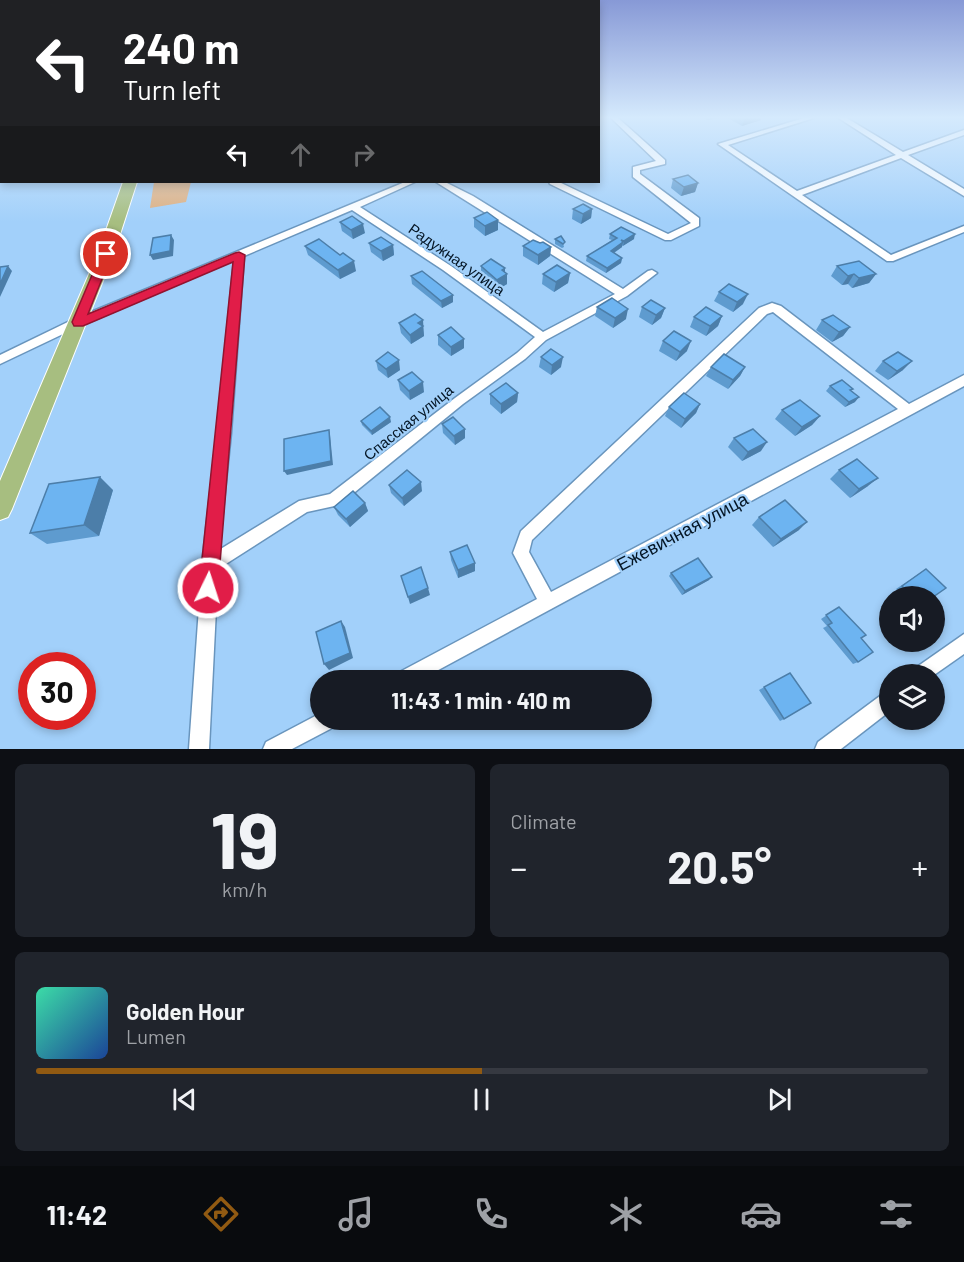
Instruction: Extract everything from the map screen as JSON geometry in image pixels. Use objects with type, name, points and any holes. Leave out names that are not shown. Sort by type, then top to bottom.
[{"type":"highway","points":[[0,509],[106,254],[130,183]]},
{"type":"street","points":[[555,183],[668,238],[696,224],[696,220],[636,174],[636,169],[662,162],[651,152]]},
{"type":"street","points":[[733,152],[890,258],[964,229]]},
{"type":"street","points":[[896,152],[964,193]]},
{"type":"street","points":[[795,195],[913,152]]},
{"type":"street","points":[[0,360],[78,322],[409,183]]},
{"type":"street","points":[[442,183],[471,198],[623,294]]},
{"type":"street","name":"Радужная улица","points":[[354,207],[447,268],[542,337]]},
{"type":"street","points":[[199,749],[210,565],[239,255]]},
{"type":"street","name":"Спасская улица","points":[[210,565],[304,506],[334,500],[459,401],[521,356],[542,337],[623,294],[652,273]]},
{"type":"street","points":[[548,602],[521,553],[526,536],[762,311],[772,307],[777,309],[908,410]]},
{"type":"street","name":"Ежевичная улица","points":[[421,670],[964,380]]},
{"type":"street","points":[[935,664],[964,643]]},
{"type":"street","points":[[825,749],[879,707]]},
{"type":"street","points":[[273,749],[310,729]]},
{"type":"shaded area","points":[[154,183],[191,183],[186,202],[150,208]]},
{"type":"building","points":[[688,175],[698,183],[684,187],[673,179]]},
{"type":"building","points":[[583,204],[592,209],[583,214],[573,209]]},
{"type":"building","points":[[487,212],[498,220],[485,226],[474,218]]},
{"type":"building","points":[[352,216],[363,224],[351,230],[340,222]]},
{"type":"building","points":[[621,227],[635,234],[624,241],[621,240],[623,242],[611,251],[622,258],[607,268],[587,256],[617,238],[610,234]]},
{"type":"building","points":[[171,235],[170,251],[150,255],[153,238]]},
{"type":"building","points":[[561,236],[565,242],[563,244],[555,239]]},
{"type":"building","points":[[381,237],[393,245],[381,251],[369,243]]},
{"type":"building","points":[[319,239],[340,255],[343,253],[354,261],[338,270],[305,246]]},
{"type":"building","points":[[533,240],[551,247],[538,255],[523,246]]},
{"type":"building","points":[[491,259],[505,268],[502,270],[507,274],[497,280],[481,266]]},
{"type":"building","points":[[859,261],[876,274],[859,278],[854,274],[848,276],[837,266]]},
{"type":"building","points":[[557,265],[570,273],[556,282],[543,274]]},
{"type":"building","points":[[8,266],[0,284],[0,267]]},
{"type":"building","points":[[422,271],[453,295],[441,301],[411,276]]},
{"type":"building","points":[[729,284],[748,294],[737,302],[719,292]]},
{"type":"building","points":[[612,298],[628,309],[615,318],[597,307]]},
{"type":"building","points":[[651,300],[665,308],[656,315],[642,307]]},
{"type":"building","points":[[706,307],[722,316],[710,326],[694,317]]},
{"type":"building","points":[[415,314],[423,320],[418,323],[423,326],[410,335],[399,323]]},
{"type":"building","points":[[833,315],[850,327],[839,332],[822,320]]},
{"type":"building","points":[[451,327],[464,339],[451,347],[438,335]]},
{"type":"building","points":[[674,331],[691,341],[680,352],[663,341]]},
{"type":"building","points":[[551,349],[563,357],[552,365],[541,357]]},
{"type":"building","points":[[388,352],[399,360],[386,369],[376,361]]},
{"type":"building","points":[[898,352],[912,361],[897,371],[883,361]]},
{"type":"building","points":[[724,354],[745,367],[733,380],[711,367]]},
{"type":"building","points":[[412,372],[423,382],[409,391],[398,380]]},
{"type":"building","points":[[842,380],[859,397],[849,402],[830,386]]},
{"type":"building","points":[[506,383],[518,393],[501,404],[490,394]]},
{"type":"building","points":[[684,393],[700,404],[685,419],[669,407]]},
{"type":"building","points":[[800,400],[820,416],[802,427],[782,410]]},
{"type":"building","points":[[380,407],[390,417],[371,431],[361,421]]},
{"type":"building","points":[[453,417],[465,429],[454,436],[442,424]]},
{"type":"building","points":[[753,429],[767,442],[748,452],[734,438]]},
{"type":"building","points":[[329,430],[331,461],[284,471],[284,439]]},
{"type":"building","points":[[857,459],[878,478],[859,489],[839,470]]},
{"type":"building","points":[[407,470],[421,482],[402,498],[389,485]]},
{"type":"building","points":[[100,477],[84,525],[30,533],[49,484]]},
{"type":"building","points":[[353,491],[365,503],[346,519],[334,507]]},
{"type":"building","points":[[785,500],[807,522],[781,539],[759,517]]},
{"type":"building","points":[[467,545],[475,563],[458,570],[450,552]]},
{"type":"building","points":[[698,558],[712,577],[685,591],[671,573]]},
{"type":"building","points":[[421,567],[428,588],[408,597],[401,576]]},
{"type":"building","points":[[926,569],[944,586],[902,586]]},
{"type":"building","points":[[839,607],[866,635],[861,638],[873,652],[858,662],[828,625],[832,623],[826,615]]},
{"type":"building","points":[[341,621],[350,653],[324,664],[316,632]]},
{"type":"building","points":[[790,673],[811,703],[784,719],[764,687]]},
{"type":"route","points":[[106,254],[78,322],[239,255],[208,588]]}]
